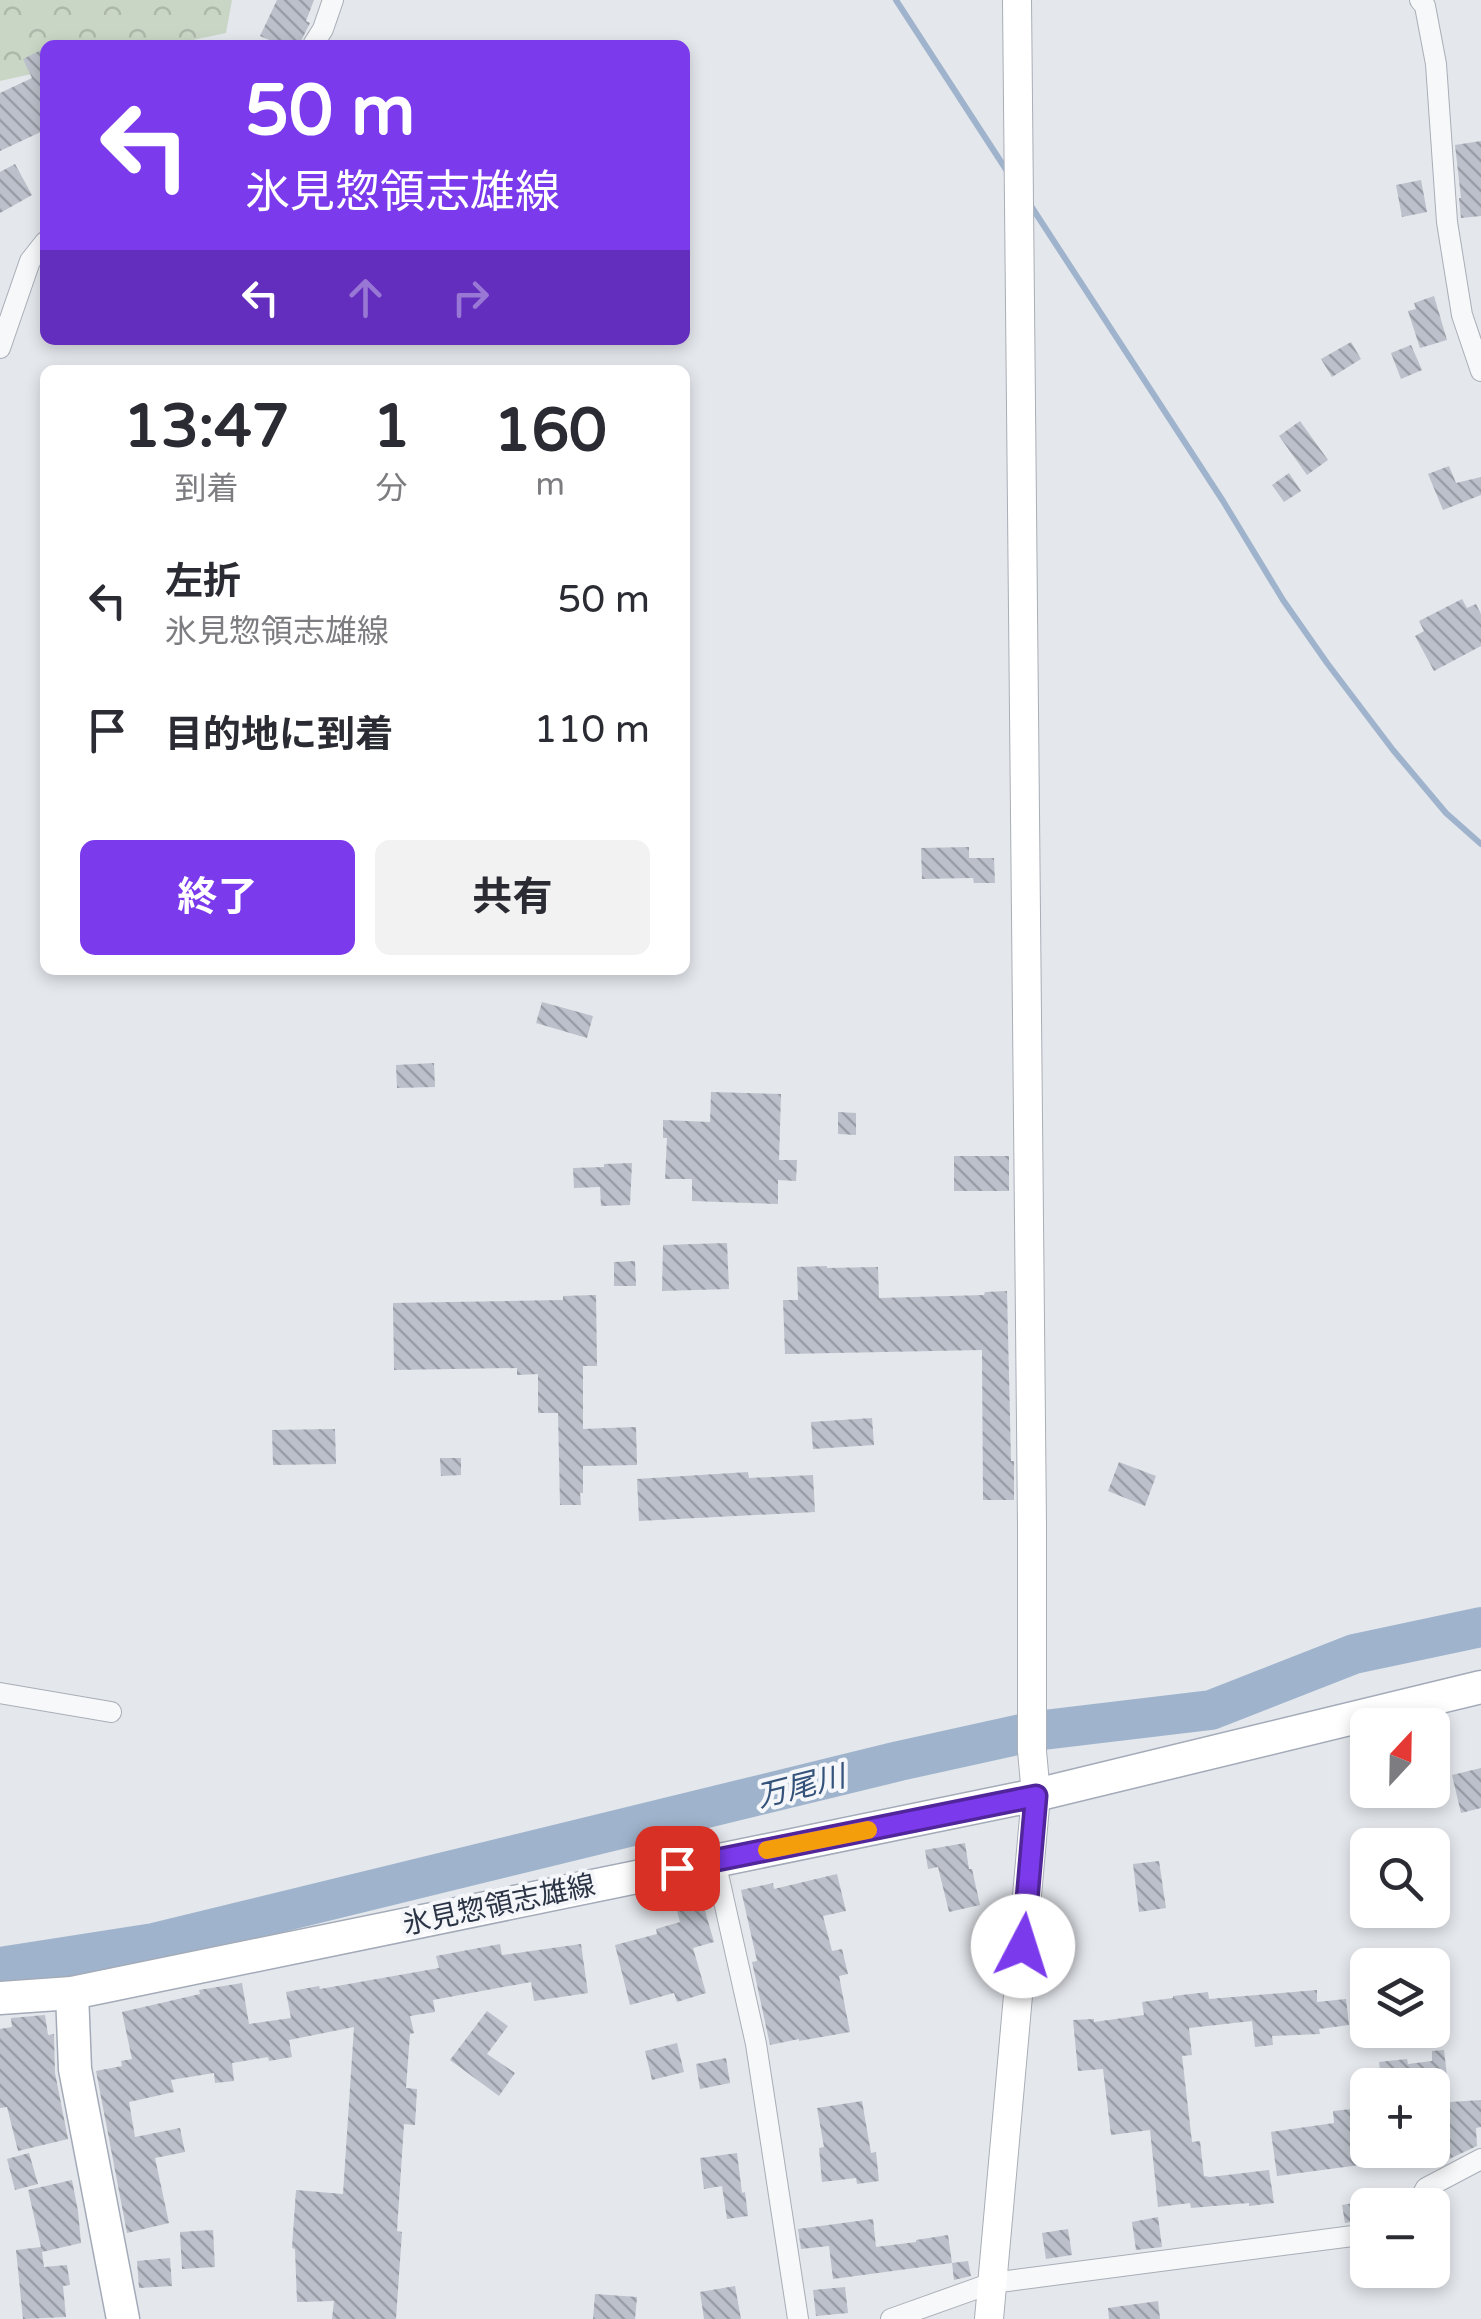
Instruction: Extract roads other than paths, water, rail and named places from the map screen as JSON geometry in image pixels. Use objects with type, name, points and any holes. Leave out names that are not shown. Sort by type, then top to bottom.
[{"type":"main road","name":"氷見惣領志雄線","points":[[0,1998],[72,1993],[1036,1796],[1481,1687]]},
{"type":"main road","points":[[72,1993],[75,2069],[123,2319]]},
{"type":"street","points":[[317,40],[333,0]]},
{"type":"street","points":[[989,2319],[1036,1796],[1032,1751],[1017,0]]},
{"type":"street","points":[[1420,0],[1425,6],[1436,64],[1447,222],[1462,314],[1481,371]]},
{"type":"street","points":[[0,348],[30,261],[40,248]]},
{"type":"street","points":[[0,1693],[111,1712]]},
{"type":"street","points":[[715,1861],[756,2044],[798,2319]]},
{"type":"street","points":[[1426,2188],[1481,2159]]},
{"type":"street","points":[[891,2319],[992,2283],[1350,2236]]},
{"type":"waterway","points":[[896,0],[1007,171]]},
{"type":"waterway","points":[[1031,206],[1327,663],[1446,813],[1481,844]]},
{"type":"waterway","name":"万尾川","points":[[0,1967],[154,1943],[1035,1731],[1211,1710],[1354,1654],[1481,1627]]}]
